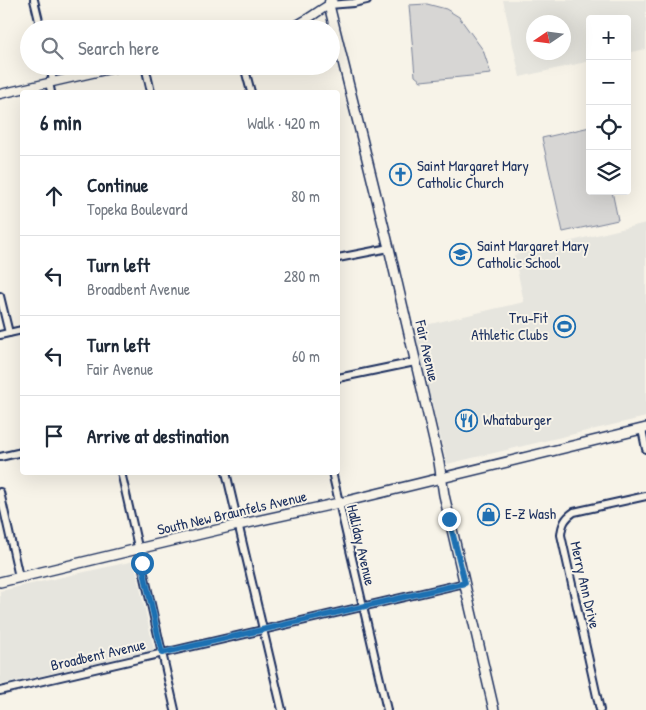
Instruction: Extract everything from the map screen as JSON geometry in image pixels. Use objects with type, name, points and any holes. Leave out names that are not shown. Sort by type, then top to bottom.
[{"type":"main road","name":"Fair Avenue","points":[[330,2],[334,20]]},
{"type":"main road","name":"Fair Avenue","points":[[340,44],[389,248],[494,710]]},
{"type":"main road","name":"South New Braunfels Avenue","points":[[0,582],[644,429]]},
{"type":"street","points":[[34,0],[39,20]]},
{"type":"street","points":[[307,20],[330,2],[354,3],[367,0]]},
{"type":"street","points":[[51,75],[52,90]]},
{"type":"street","points":[[0,94],[82,75]]},
{"type":"street","points":[[147,75],[151,90]]},
{"type":"street","points":[[246,75],[250,90]]},
{"type":"street","points":[[340,258],[389,248]]},
{"type":"street","points":[[0,296],[9,333]]},
{"type":"street","points":[[0,335],[20,330]]},
{"type":"street","points":[[340,378],[415,362]]},
{"type":"street","points":[[644,429],[646,449]]},
{"type":"street","points":[[0,457],[20,452]]},
{"type":"street","points":[[122,475],[175,710]]},
{"type":"street","points":[[227,475],[282,710]]},
{"type":"street","name":"Halliday Avenue","points":[[333,475],[387,710]]},
{"type":"street","points":[[0,492],[19,578]]},
{"type":"street","name":"Merry Ann Drive","points":[[600,710],[562,528],[568,516],[574,512],[646,496]]},
{"type":"street","name":"Broadbent Avenue","points":[[0,691],[465,583]]},
{"type":"shaded area","points":[[503,0],[646,0],[646,49],[631,52],[631,15],[586,15],[586,62],[520,77]]},
{"type":"shaded area","points":[[427,4],[446,9],[459,17],[483,50],[491,74],[421,81],[415,76],[409,5]]},
{"type":"shaded area","points":[[586,128],[586,195],[613,195],[618,220],[563,232],[542,138]]},
{"type":"shaded area","points":[[646,223],[646,417],[447,464],[413,328],[524,302],[514,255]]},
{"type":"shaded area","points":[[134,561],[154,650],[0,685],[0,591]]},
{"type":"place","name":"Saint Margaret Mary Catholic Church","points":[[401,175]]},
{"type":"place","name":"Saint Margaret Mary Catholic School","points":[[461,255]]},
{"type":"place","name":"Tru-Fit Athletic Clubs","points":[[564,327]]},
{"type":"place","name":"Whataburger","points":[[467,420]]},
{"type":"place","name":"E-Z Wash","points":[[489,514]]},
{"type":"route","points":[[142,563],[162,653],[465,583],[449,519]]}]
